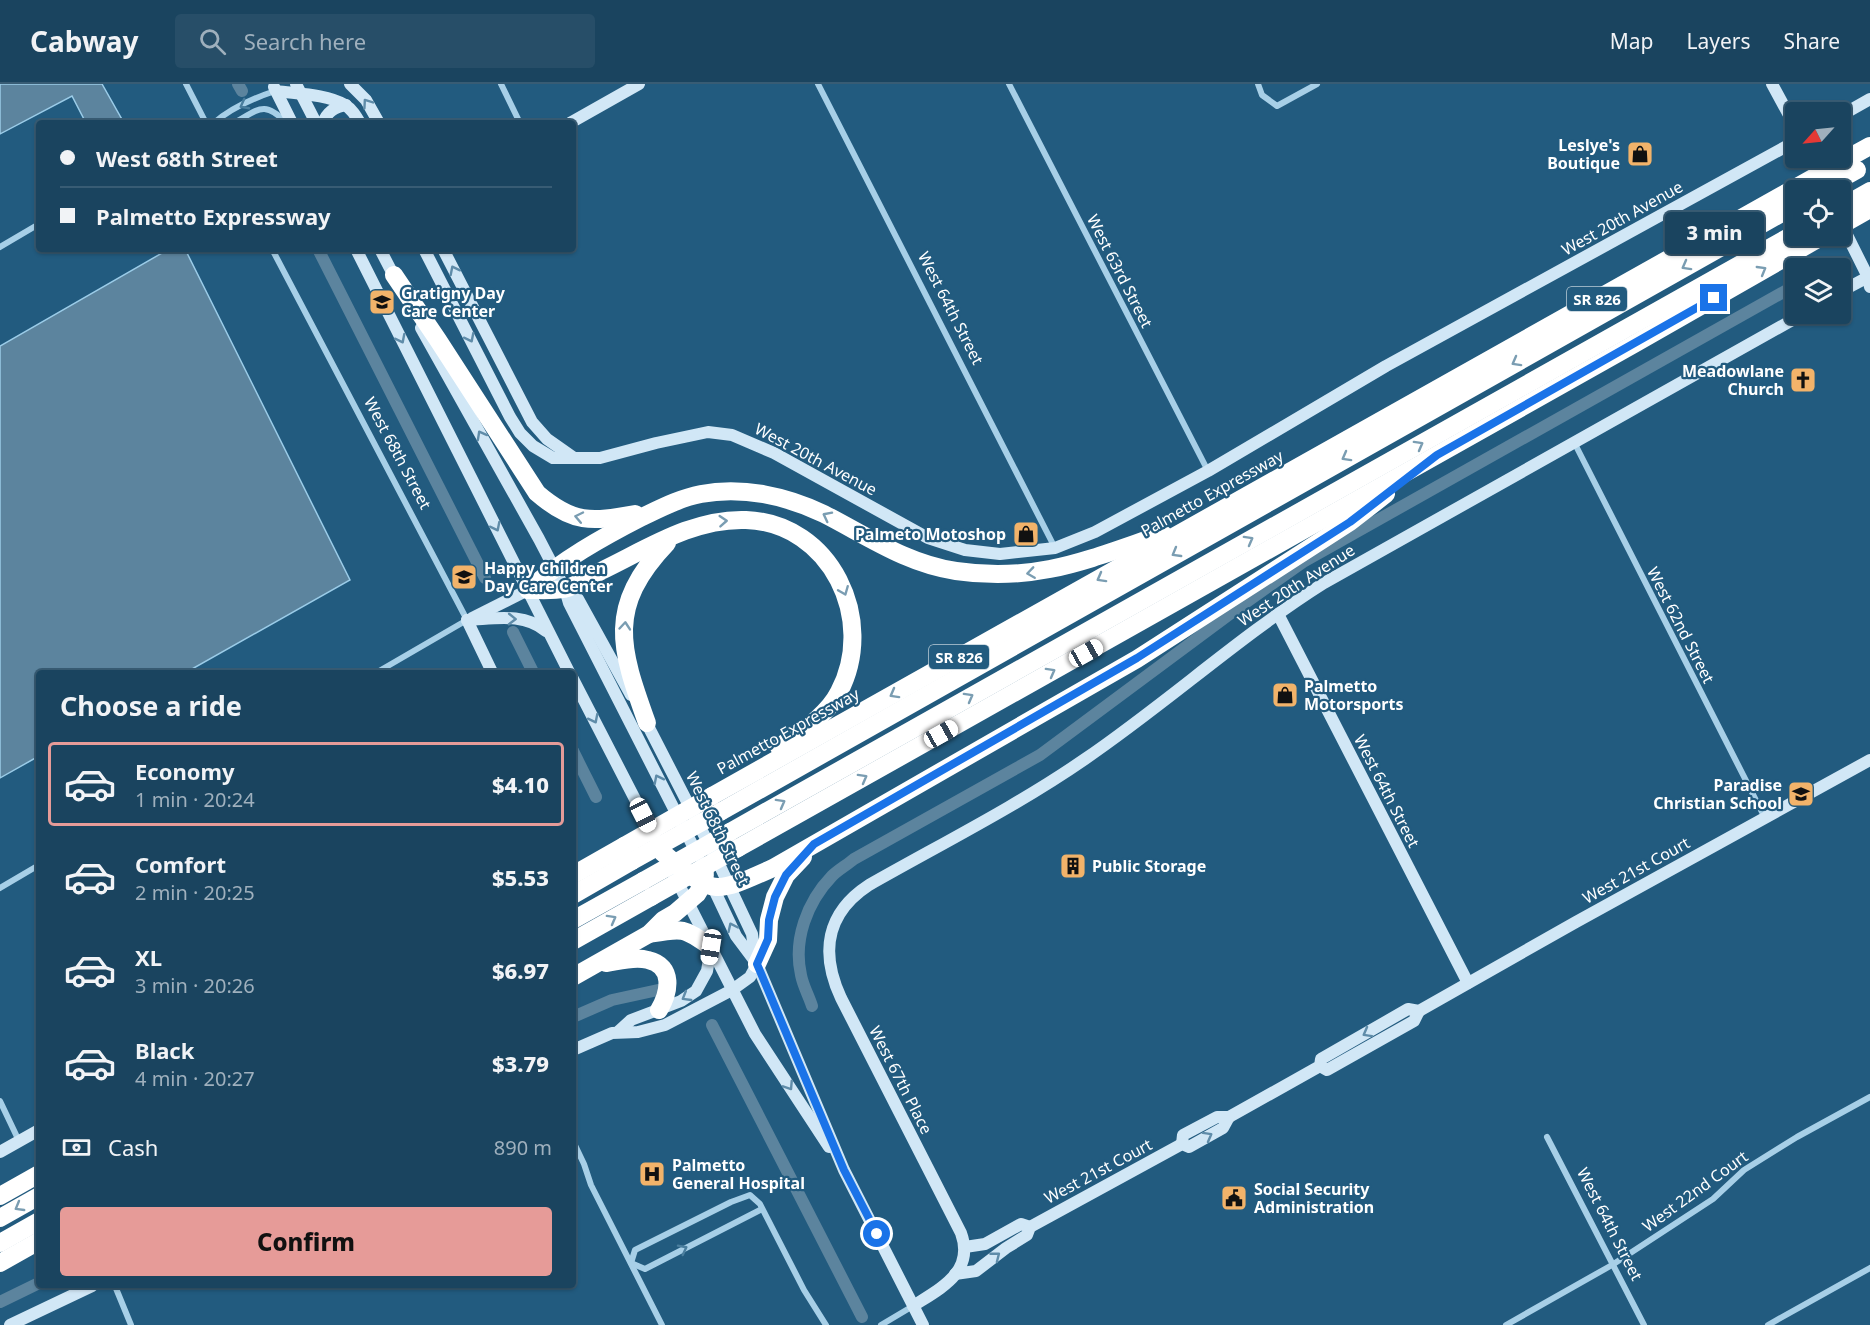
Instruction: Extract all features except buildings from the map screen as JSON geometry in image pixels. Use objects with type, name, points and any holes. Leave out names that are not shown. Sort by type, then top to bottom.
[{"type":"highway","name":"Palmetto Expressway","points":[[1829,180],[1859,163],[1870,146]]},
{"type":"highway","points":[[1835,180],[1859,163]]},
{"type":"highway","points":[[1851,204],[1870,197]]},
{"type":"highway","points":[[1851,215],[1870,197]]},
{"type":"highway","name":"Palmetto Expressway","points":[[576,873],[628,853],[1207,519],[1785,205]]},
{"type":"highway","points":[[716,804],[1785,205]]},
{"type":"highway","points":[[576,939],[647,889],[1794,246]]},
{"type":"highway","points":[[734,840],[1437,455],[1795,246]]},
{"type":"highway","points":[[394,275],[537,493],[551,505],[568,514],[585,519],[602,520],[657,510]]},
{"type":"highway","points":[[576,975],[649,934],[663,920],[688,903],[712,882],[773,868],[1137,658],[1350,522],[1437,455]]},
{"type":"highway","points":[[528,590],[554,568],[611,533],[657,510],[700,494],[721,492],[770,495],[793,501],[914,561],[954,571],[997,575],[1026,574],[1075,564],[1207,519]]},
{"type":"highway","points":[[528,590],[565,589],[675,535],[696,526],[715,522],[747,520],[773,524],[795,535],[815,549],[833,569],[846,594],[852,620],[854,647],[848,671],[838,694],[822,713],[716,804]]},
{"type":"highway","points":[[647,723],[626,658],[624,630],[627,607],[638,580],[654,557],[675,535]]},
{"type":"highway","points":[[757,964],[768,939],[769,920],[775,897],[786,875],[814,844]]},
{"type":"highway","points":[[662,852],[712,882]]},
{"type":"highway","points":[[576,893],[628,853]]},
{"type":"highway","points":[[576,919],[647,889]]},
{"type":"highway","points":[[649,934],[671,929],[682,930],[694,934],[711,947]]},
{"type":"highway","points":[[595,964],[636,959],[648,959],[656,963],[666,974],[669,986],[666,997],[658,1010]]},
{"type":"highway","points":[[0,1196],[36,1176]]},
{"type":"highway","points":[[0,1218],[36,1198]]},
{"type":"highway","points":[[0,1243],[36,1223]]},
{"type":"highway","points":[[0,1263],[36,1243]]},
{"type":"highway","points":[[20,1252],[36,1247]]},
{"type":"street","points":[[186,84],[204,120]]},
{"type":"street","points":[[350,84],[366,100],[377,120]]},
{"type":"street","points":[[501,84],[519,120]]},
{"type":"street","name":"West 64th Street","points":[[818,84],[1055,548]]},
{"type":"street","name":"West 63rd Street","points":[[1009,84],[1208,471]]},
{"type":"street","points":[[1258,84],[1262,94],[1277,106],[1317,84]]},
{"type":"street","points":[[1772,84],[1785,108]]},
{"type":"street","points":[[575,120],[632,86]]},
{"type":"street","points":[[274,87],[290,120]]},
{"type":"street","points":[[218,120],[274,87],[299,87],[346,105],[358,120]]},
{"type":"street","points":[[299,87],[315,120]]},
{"type":"street","points":[[1851,110],[1870,99]]},
{"type":"street","points":[[324,120],[334,108],[346,105]]},
{"type":"street","points":[[239,120],[259,109],[268,108],[283,120]]},
{"type":"street","name":"West 20th Avenue","points":[[426,252],[510,417],[520,433],[533,446],[553,458],[600,458],[708,432],[732,435],[774,453],[928,538],[965,550],[1000,554],[1055,548],[1095,532],[1208,471],[1386,366],[1785,147]]},
{"type":"street","points":[[0,247],[36,226]]},
{"type":"street","points":[[1851,243],[1869,280],[1851,287]]},
{"type":"street","name":"West 68th Street","points":[[274,252],[491,670]]},
{"type":"street","points":[[358,252],[568,670]]},
{"type":"street","name":"West 68th Street","points":[[382,252],[430,345],[554,568],[565,589],[569,603],[712,882],[752,934],[757,964],[844,1170],[922,1325]]},
{"type":"street","points":[[445,252],[532,422],[547,439],[575,458]]},
{"type":"street","name":"West 20th Avenue","points":[[835,923],[846,904],[861,890],[1027,795],[1084,759],[1278,614],[1333,578],[1785,324]]},
{"type":"street","name":"West 62nd Street","points":[[1574,442],[1765,819]]},
{"type":"street","name":"West 68th Street","points":[[565,589],[578,598],[647,723],[712,882]]},
{"type":"street","points":[[381,670],[467,620],[528,590]]},
{"type":"street","name":"West 64th Street","points":[[1278,614],[1468,983]]},
{"type":"street","points":[[467,620],[527,619],[536,623],[551,636]]},
{"type":"street","name":"West 68th Street","points":[[576,685],[755,1034],[844,1170]]},
{"type":"street","name":"West 21st Court","points":[[913,1305],[940,1288],[955,1274],[976,1271],[1027,1235],[1030,1227],[1182,1144],[1183,1136],[1217,1117],[1228,1117],[1320,1066],[1320,1059],[1408,1010],[1419,1011],[1870,760]]},
{"type":"street","points":[[0,888],[36,867]]},
{"type":"street","name":"West 67th Place","points":[[835,923],[828,948],[833,980],[961,1233],[965,1247]]},
{"type":"street","points":[[619,1031],[631,1020],[692,994],[700,986],[707,971],[711,947]]},
{"type":"street","points":[[576,1049],[602,1036],[619,1031],[633,1033],[653,1029],[685,1015],[732,990],[750,977],[757,964]]},
{"type":"street","name":"West 22nd Court","points":[[1506,1325],[1612,1265],[1713,1199],[1743,1170],[1870,1097]]},
{"type":"street","points":[[0,1101],[20,1141]]},
{"type":"street","points":[[0,1152],[36,1132]]},
{"type":"street","name":"West 64th Street","points":[[1547,1137],[1644,1325]]},
{"type":"street","points":[[576,1147],[591,1185],[662,1325]]},
{"type":"street","points":[[631,1263],[635,1250],[746,1195],[753,1196],[804,1290],[826,1325]]},
{"type":"street","points":[[631,1263],[645,1269],[762,1209]]},
{"type":"street","name":"West 21st Court","points":[[965,1247],[986,1244],[1021,1224],[1030,1227]]},
{"type":"street","points":[[955,1274],[964,1262],[965,1247]]},
{"type":"street","points":[[1768,1325],[1870,1268]]},
{"type":"street","points":[[10,1325],[88,1288]]},
{"type":"street","points":[[116,1288],[131,1325]]},
{"type":"street","points":[[881,1325],[913,1305]]},
{"type":"water","points":[[0,84],[102,84],[122,120],[84,120],[72,96],[0,134]]},
{"type":"water","points":[[164,252],[186,252],[350,580],[190,670],[36,670],[36,758],[0,778],[0,346]]},
{"type":"waterway","points":[[238,84],[242,91]]},
{"type":"waterway","points":[[320,252],[485,578]]},
{"type":"waterway","points":[[812,1006],[802,979],[799,962],[804,922],[823,886],[834,874],[854,859],[1040,755],[1303,562],[1785,291]]},
{"type":"waterway","points":[[513,632],[532,670]]},
{"type":"waterway","points":[[576,757],[596,797]]},
{"type":"waterway","points":[[576,1016],[612,1000],[658,990]]},
{"type":"waterway","points":[[712,1025],[862,1317]]},
{"type":"waterway","points":[[0,1302],[36,1284]]},
{"type":"place","name":"Leslye's Boutique","points":[[1640,154]]},
{"type":"place","name":"Gratigny Day Care Center","points":[[382,302]]},
{"type":"place","name":"Meadowlane Church","points":[[1803,380]]},
{"type":"place","name":"Palmeto Motoshop","points":[[1026,534]]},
{"type":"place","name":"Happy Children Day Care Center","points":[[464,577]]},
{"type":"place","name":"Palmetto Motorsports","points":[[1285,695]]},
{"type":"place","name":"Paradise Christian School","points":[[1801,794]]},
{"type":"place","name":"Public Storage","points":[[1073,866]]},
{"type":"place","name":"Palmetto General Hospital","points":[[652,1174]]},
{"type":"place","name":"Social Security Administration","points":[[1234,1198]]},
{"type":"route","points":[[877,1234],[844,1170],[757,964],[768,939],[769,920],[775,897],[786,875],[814,844],[1137,658],[1350,522],[1437,455],[1714,298]]}]
